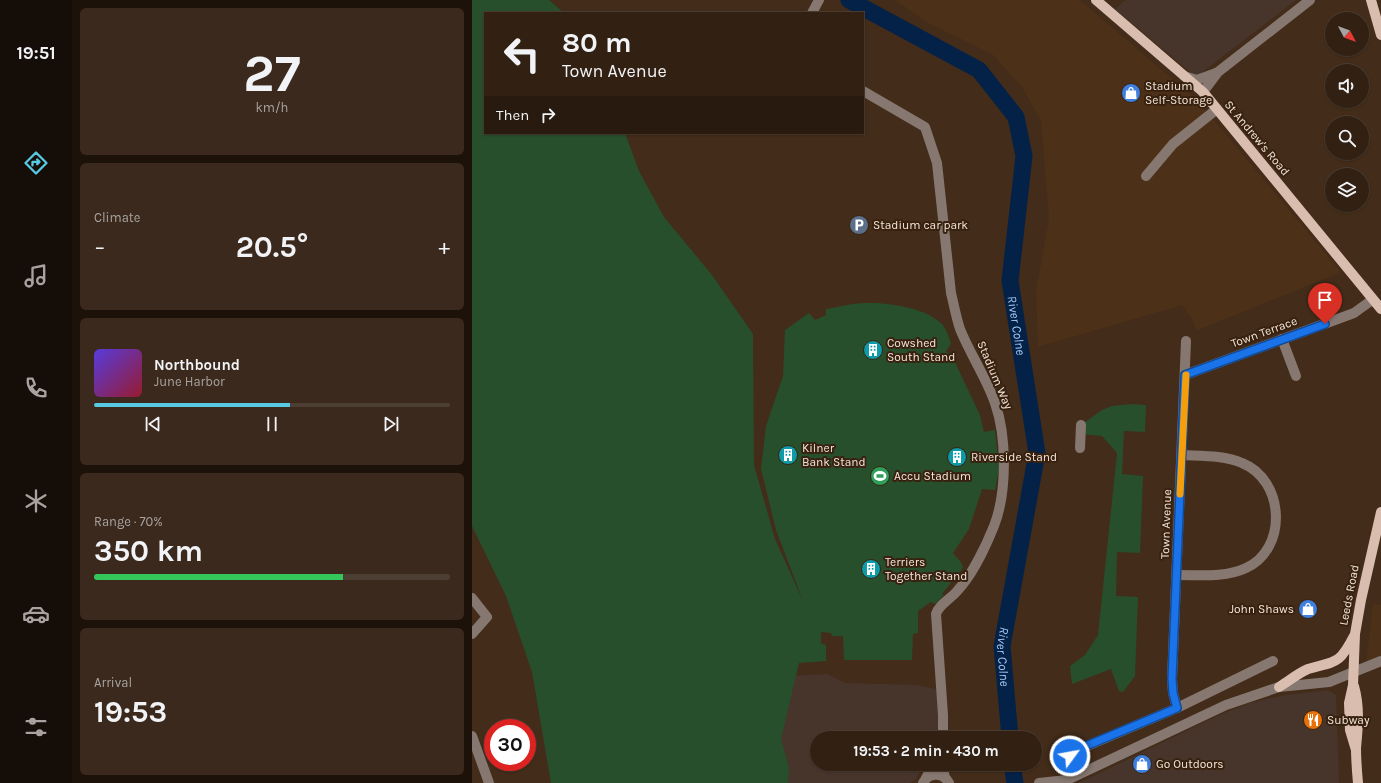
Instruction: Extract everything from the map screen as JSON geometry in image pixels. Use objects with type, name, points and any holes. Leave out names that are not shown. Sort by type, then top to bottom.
[{"type":"main road","name":"St Andrew's Road","points":[[1096,0],[1203,92],[1340,258],[1372,300],[1381,309]]},
{"type":"main road","points":[[1371,0],[1381,35]]},
{"type":"main road","name":"Leeds Road","points":[[1358,783],[1356,750],[1359,728],[1357,699],[1353,685],[1355,634],[1364,583],[1380,517]]},
{"type":"main road","points":[[1279,687],[1307,670],[1326,666],[1337,660],[1347,648],[1355,634]]},
{"type":"street","points":[[812,12],[818,0]]},
{"type":"street","points":[[1184,76],[1197,80],[1212,76],[1310,0]]},
{"type":"street","points":[[1203,92],[1218,72]]},
{"type":"street","name":"Stadium Way","points":[[864,92],[925,127],[937,163],[951,293],[960,328],[990,391],[1000,422],[1004,463],[1001,494],[994,526],[965,581],[955,594],[937,610],[936,614],[939,682],[944,715],[943,731]]},
{"type":"street","points":[[1146,176],[1173,144],[1217,109]]},
{"type":"street","name":"Town Terrace","points":[[1185,375],[1354,313],[1372,300]]},
{"type":"street","points":[[1282,339],[1296,376]]},
{"type":"street","name":"Town Avenue","points":[[1177,708],[1173,693],[1172,679],[1186,341]]},
{"type":"street","points":[[1080,448],[1081,425]]},
{"type":"street","points":[[1177,575],[1226,575],[1246,568],[1264,556],[1274,534],[1276,512],[1273,494],[1262,476],[1242,463],[1215,457],[1182,455]]},
{"type":"street","points":[[472,598],[487,617],[472,634]]},
{"type":"street","points":[[1041,783],[1068,780],[1226,705],[1279,687],[1329,682],[1381,660]]},
{"type":"street","points":[[1066,762],[1076,751],[1177,708],[1272,661]]},
{"type":"street","points":[[472,736],[489,783]]},
{"type":"street","points":[[923,782],[930,771]]},
{"type":"street","points":[[945,771],[949,781]]},
{"type":"street","points":[[923,782],[934,774],[949,781]]},
{"type":"shaded area","points":[[895,0],[1080,0],[1198,101],[1341,272],[1196,331],[1193,320],[1182,305],[1038,347],[1036,292],[1049,218],[1041,121],[1022,87],[993,55],[926,22]]},
{"type":"shaded area","points":[[1125,0],[1296,0],[1196,77],[1115,9]]},
{"type":"shaded area","points":[[1373,603],[1381,605],[1381,666],[1365,673]]},
{"type":"shaded area","points":[[827,674],[845,683],[917,685],[936,689],[941,717],[938,731],[810,731],[810,771],[920,771],[916,779],[910,783],[778,783],[773,740],[788,676]]},
{"type":"shaded area","points":[[1328,690],[1336,695],[1339,783],[1079,783],[1219,715],[1250,703],[1286,695]]},
{"type":"green space","points":[[472,0],[549,0],[563,12],[484,12],[484,134],[625,134],[639,171],[664,217],[712,275],[753,334],[754,465],[775,539],[803,601],[776,530],[761,469],[766,426],[783,376],[785,330],[809,313],[815,320],[826,315],[826,309],[856,304],[875,303],[895,305],[927,314],[935,318],[947,331],[951,344],[946,351],[953,358],[980,415],[984,432],[995,430],[999,469],[995,490],[982,489],[969,529],[953,553],[961,562],[963,568],[942,594],[944,595],[935,604],[931,602],[918,611],[918,633],[913,634],[912,660],[844,660],[843,636],[832,636],[831,633],[821,632],[821,643],[826,645],[826,661],[799,663],[781,739],[789,768],[788,783],[551,783],[532,672],[506,596],[472,526]]},
{"type":"green space","points":[[1131,404],[1146,405],[1145,432],[1124,431],[1122,474],[1143,476],[1140,553],[1117,552],[1116,596],[1138,597],[1135,676],[1123,692],[1119,691],[1111,669],[1072,684],[1070,666],[1085,655],[1098,635],[1117,453],[1102,436],[1080,434],[1081,425],[1102,410],[1112,406]]},
{"type":"waterway","name":"River Colne","points":[[849,0],[979,70],[1016,117],[1024,156],[1010,281],[1037,453],[1002,646],[1009,731]]},
{"type":"waterway","name":"River Colne","points":[[1013,771],[1015,783]]},
{"type":"slow traffic","points":[[1180,494],[1186,375]]},
{"type":"place","name":"Stadium Self-Storage","points":[[1131,93]]},
{"type":"place","name":"Stadium car park","points":[[859,225]]},
{"type":"place","name":"Cowshed South Stand","points":[[873,350]]},
{"type":"place","name":"Kilner Bank Stand","points":[[788,455]]},
{"type":"place","name":"Riverside Stand","points":[[957,457]]},
{"type":"place","name":"Accu Stadium","points":[[880,476]]},
{"type":"place","name":"Terriers Together Stand","points":[[871,569]]},
{"type":"place","name":"John Shaws","points":[[1308,609]]},
{"type":"place","name":"Subway","points":[[1313,720]]},
{"type":"place","name":"Go Outdoors","points":[[1142,764]]},
{"type":"route","points":[[1070,756],[1086,746],[1177,708],[1173,693],[1172,679],[1185,375],[1325,324]]}]
